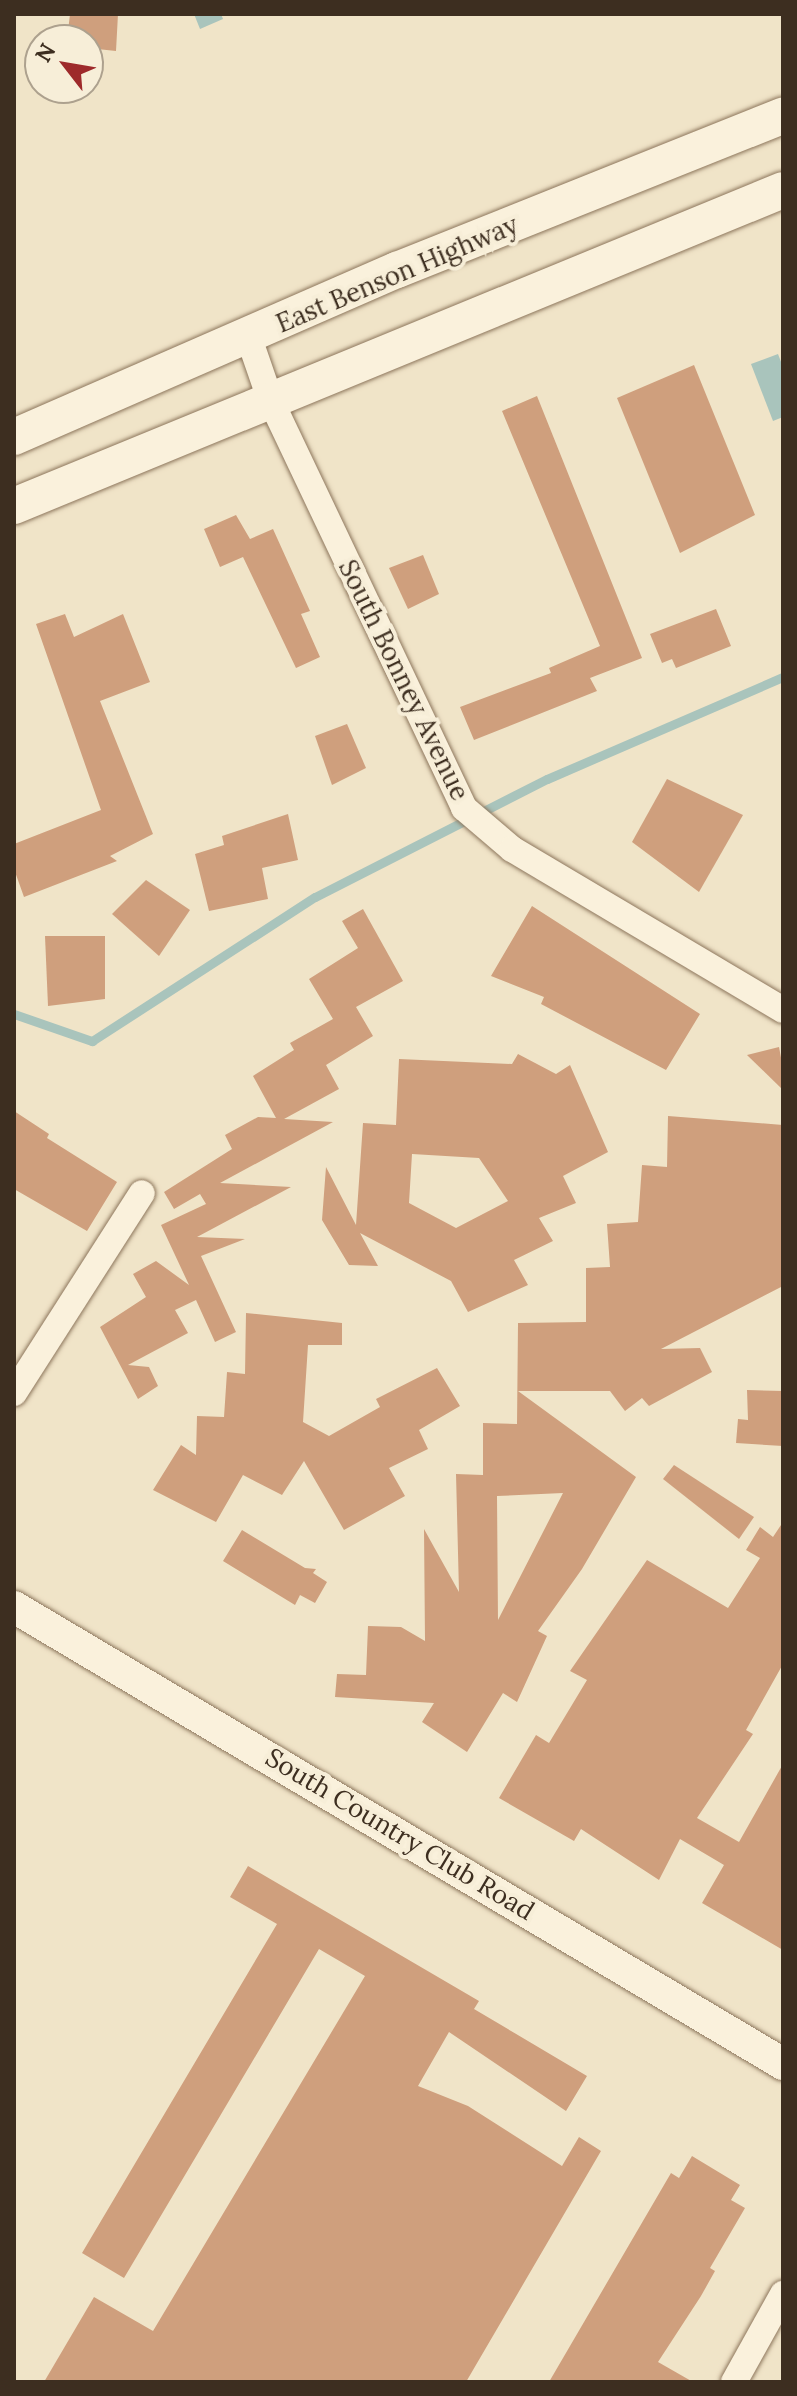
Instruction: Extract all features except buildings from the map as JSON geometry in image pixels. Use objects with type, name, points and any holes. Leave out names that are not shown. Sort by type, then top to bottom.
[{"type":"main road","name":"East Benson Highway","points":[[14,437],[249,338],[397,270],[783,116]]},
{"type":"main road","points":[[14,506],[783,190]]},
{"type":"street","name":"South Bonney Avenue","points":[[249,338],[270,399],[464,808],[512,849],[783,1010]]},
{"type":"street","points":[[14,1393],[142,1193]]},
{"type":"street","name":"South Country Club Road","points":[[14,1607],[783,2064]]},
{"type":"street","points":[[740,2380],[783,2294]]},
{"type":"water","points":[[194,14],[221,14],[223,19],[200,29]]},
{"type":"water","points":[[778,354],[783,367],[783,417],[773,421],[751,364]]},
{"type":"waterway","points":[[14,1014],[92,1041],[315,897],[547,779],[783,677]]}]
